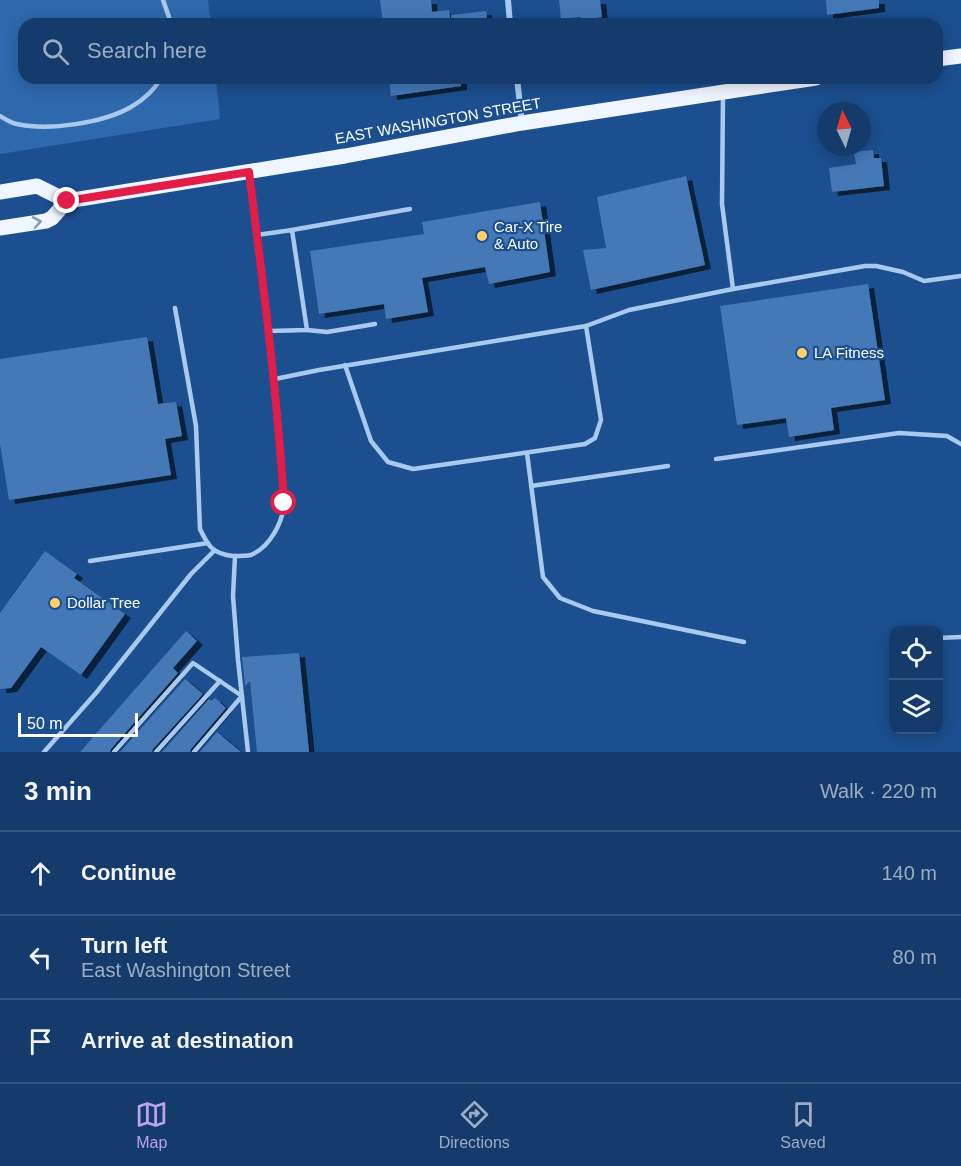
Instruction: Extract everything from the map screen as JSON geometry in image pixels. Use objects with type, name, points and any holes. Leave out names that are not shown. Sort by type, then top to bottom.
[{"type":"main road","points":[[943,58],[961,56]]},
{"type":"main road","name":"EAST WASHINGTON STREET","points":[[67,201],[345,156],[522,123],[776,84]]},
{"type":"main road","points":[[0,192],[37,186],[67,201],[52,218],[46,221],[0,228]]},
{"type":"street","points":[[508,0],[510,18]]},
{"type":"street","points":[[518,84],[522,123]]},
{"type":"lane","points":[[163,0],[169,18]]},
{"type":"lane","points":[[0,116],[16,124],[56,127],[98,120],[131,107],[157,84]]},
{"type":"lane","points":[[723,92],[722,204],[733,289]]},
{"type":"lane","points":[[175,308],[195,426],[200,529],[214,551],[224,555],[251,555],[264,546],[274,534],[284,503],[280,434],[249,172]]},
{"type":"lane","points":[[257,235],[410,208]]},
{"type":"lane","points":[[292,230],[307,330]]},
{"type":"lane","points":[[274,379],[345,365],[586,326],[630,310],[865,266],[903,272],[924,281],[961,276]]},
{"type":"lane","points":[[269,331],[327,332],[375,324]]},
{"type":"lane","points":[[345,365],[371,441],[388,462],[413,469],[585,444],[595,438],[601,420],[586,326]]},
{"type":"lane","points":[[716,459],[899,433],[947,436],[961,444]]},
{"type":"lane","points":[[527,453],[543,577],[560,598],[593,611],[744,642]]},
{"type":"lane","points":[[531,486],[668,466]]},
{"type":"lane","points":[[90,561],[208,543]]},
{"type":"lane","points":[[44,752],[96,693],[191,574],[214,551]]},
{"type":"lane","points":[[236,556],[233,596],[247,751]]},
{"type":"lane","points":[[943,638],[961,637]]},
{"type":"lane","points":[[114,752],[193,663],[242,696]]},
{"type":"lane","points":[[156,752],[220,681]]},
{"type":"lane","points":[[194,752],[242,696]]},
{"type":"shaded area","points":[[0,0],[208,0],[210,18],[18,18],[18,84],[217,84],[220,119],[0,154]]},
{"type":"building","points":[[380,0],[431,0],[432,12],[449,10],[450,18],[382,18]]},
{"type":"building","points":[[559,0],[600,0],[602,17],[561,18]]},
{"type":"building","points":[[826,0],[879,0],[879,8],[827,15]]},
{"type":"building","points":[[486,11],[487,18],[451,18],[451,15]]},
{"type":"building","points":[[390,84],[461,84],[461,86],[391,96]]},
{"type":"building","points":[[871,150],[873,150],[874,158],[881,158],[884,186],[832,192],[829,168],[856,164],[855,156],[871,156]]},
{"type":"building","points":[[686,176],[705,265],[591,290],[583,250],[606,248],[597,197]]},
{"type":"building","points":[[540,202],[550,272],[489,284],[485,267],[422,278],[428,312],[386,319],[384,304],[319,314],[310,251],[424,234],[422,222]]},
{"type":"building","name":"LA Fitness","points":[[868,284],[885,400],[831,408],[834,430],[789,437],[786,418],[737,425],[720,306]]},
{"type":"building","points":[[147,337],[158,404],[176,402],[182,436],[165,439],[171,475],[9,500],[0,444],[0,359]]},
{"type":"building","points":[[45,551],[77,574],[74,578],[125,614],[81,675],[41,647],[11,688],[0,689],[0,613]]},
{"type":"building","points":[[186,631],[197,641],[173,668],[178,673],[110,752],[80,752]]},
{"type":"building","points":[[299,653],[309,752],[257,752],[250,681],[245,686],[242,657]]},
{"type":"building","points":[[185,679],[203,694],[152,752],[120,752]]},
{"type":"building","points":[[215,698],[226,708],[190,752],[162,752],[209,699],[211,701]]},
{"type":"building","points":[[217,732],[241,752],[200,752]]},
{"type":"place","name":"Car-X Tire & Auto","points":[[482,236]]},
{"type":"place","name":"LA Fitness","points":[[802,353]]},
{"type":"place","name":"Dollar Tree","points":[[55,603]]},
{"type":"route","points":[[67,201],[249,172],[280,434],[284,503]]}]
